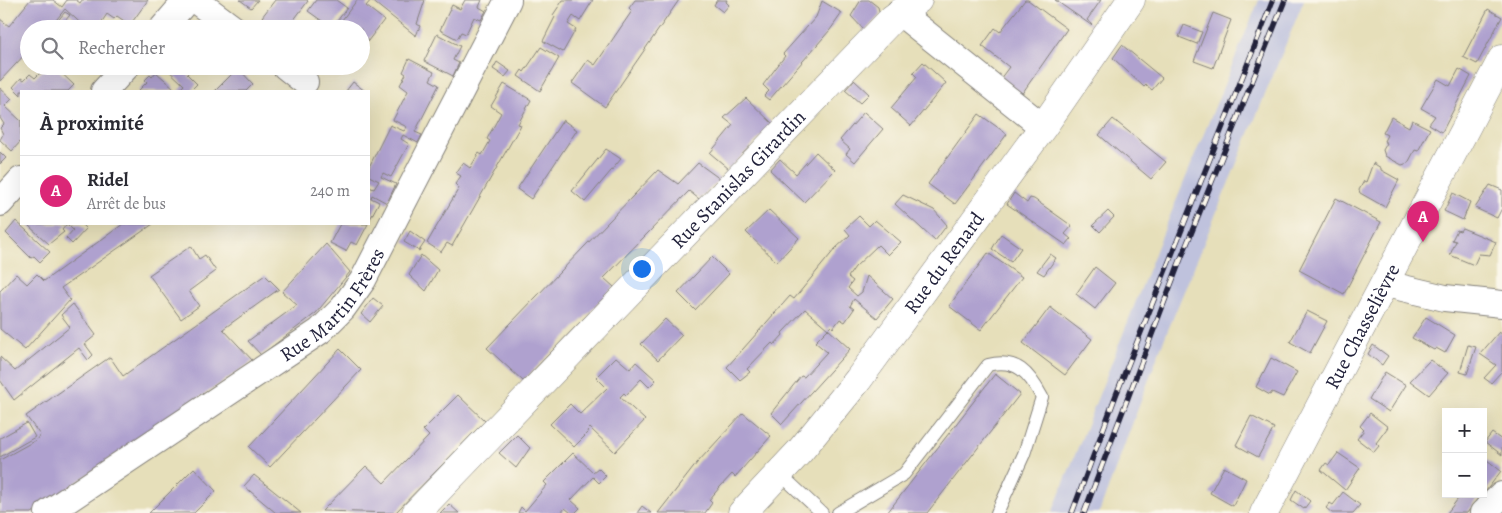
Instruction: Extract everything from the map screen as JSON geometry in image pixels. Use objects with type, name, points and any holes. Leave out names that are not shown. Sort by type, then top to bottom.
[{"type":"street","points":[[170,20],[187,0]]},
{"type":"street","points":[[195,0],[222,20]]},
{"type":"street","name":"Rue Martin Frères","points":[[48,513],[320,331],[343,308],[363,280],[508,0]]},
{"type":"street","name":"Rue du Renard","points":[[742,513],[778,472],[800,451],[858,380],[1043,127],[1131,0]]},
{"type":"street","points":[[900,4],[1043,127]]},
{"type":"street","name":"Rue Stanislas Girardin","points":[[416,513],[900,4]]},
{"type":"street","name":"Rue Chasselièvre","points":[[1264,513],[1386,284],[1420,213],[1502,59]]},
{"type":"street","points":[[105,90],[119,75]]},
{"type":"street","points":[[296,75],[305,82]]},
{"type":"street","points":[[0,202],[20,181]]},
{"type":"street","points":[[1386,284],[1445,298],[1502,304]]},
{"type":"street","points":[[1483,513],[1502,494]]},
{"type":"lane","points":[[838,513],[904,474],[988,365],[1003,361],[1018,367],[1033,381],[1042,397],[1024,454],[997,513]]},
{"type":"lane","points":[[778,472],[822,513]]},
{"type":"shaded area","points":[[1259,0],[1304,0],[1161,347],[1099,513],[1052,513],[1165,228]]},
{"type":"building","points":[[30,0],[53,0],[62,7],[67,0],[76,0],[80,3],[82,0],[148,0],[134,20],[123,20],[117,16],[114,19],[107,14],[103,20],[77,20],[65,9],[56,20],[20,20],[20,60],[0,81],[0,19],[9,26]]},
{"type":"building","points":[[240,0],[258,0],[251,8]]},
{"type":"building","points":[[275,0],[308,1],[294,20],[266,20],[262,17]]},
{"type":"building","points":[[316,0],[336,0],[347,8],[338,20],[321,20],[308,11]]},
{"type":"building","points":[[357,0],[371,0],[366,6],[384,20],[370,38],[370,20],[342,20]]},
{"type":"building","points":[[371,0],[425,0],[417,24],[420,26],[416,36]]},
{"type":"building","points":[[465,0],[482,0],[479,7],[486,11],[481,20],[474,17],[466,34],[461,32],[457,39],[440,30],[452,5],[460,9]]},
{"type":"building","points":[[563,0],[593,0],[580,21],[573,16],[568,24],[576,29],[563,52],[543,41],[555,17],[553,15]]},
{"type":"building","points":[[635,0],[679,0],[605,107],[572,83],[588,60],[595,65],[632,11],[629,8]]},
{"type":"building","points":[[717,0],[727,0],[726,2],[729,5],[723,12],[714,5]]},
{"type":"building","points":[[861,0],[869,0],[878,7],[880,15],[865,31],[851,16]]},
{"type":"building","points":[[1025,0],[1028,0],[1067,29],[1021,95],[1000,79],[1009,67],[982,46],[995,28],[1000,32]]},
{"type":"building","points":[[1055,0],[1101,0],[1087,20],[1091,25]]},
{"type":"building","points":[[822,1],[842,13],[830,30],[769,100],[764,96],[769,91],[763,85],[785,56],[783,54],[816,17]]},
{"type":"building","points":[[1488,9],[1502,17],[1477,64],[1463,57]]},
{"type":"building","points":[[65,12],[70,15],[66,20],[58,20]]},
{"type":"building","points":[[1213,13],[1231,20],[1213,68],[1194,61]]},
{"type":"building","points":[[1184,25],[1202,32],[1197,44],[1179,37]]},
{"type":"building","points":[[437,34],[460,46],[453,60],[459,63],[453,76],[424,61]]},
{"type":"building","points":[[1122,45],[1162,78],[1152,90],[1146,85],[1144,87],[1113,58]]},
{"type":"building","points":[[541,47],[559,58],[540,91],[518,76],[522,70],[524,72]]},
{"type":"building","points":[[409,59],[434,72],[430,80],[439,85],[415,132],[422,135],[418,143],[403,135],[401,139],[409,144],[391,177],[383,173],[381,177],[396,184],[387,203],[372,195],[371,198],[379,202],[370,219],[370,187],[374,189],[379,181],[370,176],[370,165],[390,125],[404,131],[407,127],[393,120],[408,91],[400,85],[406,74],[403,72]]},
{"type":"building","points":[[497,62],[510,71],[505,77],[493,69]]},
{"type":"building","points":[[923,62],[946,83],[911,126],[891,108],[917,77],[913,73]]},
{"type":"building","points":[[1459,69],[1471,76],[1442,132],[1429,124],[1435,116],[1421,108],[1438,79],[1450,86]]},
{"type":"building","points":[[31,75],[35,78],[38,75],[63,75],[74,85],[69,90],[20,90],[20,94],[13,87],[21,78],[24,80]]},
{"type":"building","points":[[150,75],[152,77],[154,75],[159,75],[174,88],[172,90],[139,90],[147,82],[145,80]]},
{"type":"building","points":[[173,75],[188,75],[197,84],[191,90],[179,90],[184,85]]},
{"type":"building","points":[[231,75],[245,75],[253,84],[247,90],[216,90]]},
{"type":"building","points":[[854,80],[869,94],[860,103],[845,90]]},
{"type":"building","points":[[353,82],[364,90],[347,90]]},
{"type":"building","points":[[504,84],[531,100],[518,124],[521,125],[452,246],[447,243],[441,252],[427,243],[459,188],[455,184],[461,176],[456,173],[463,163],[470,168],[479,153],[482,155],[490,141],[487,139],[501,113],[491,106]]},
{"type":"building","points":[[0,88],[12,99],[5,106],[20,120],[20,142],[12,151],[0,140],[3,134],[0,128],[4,124],[0,118]]},
{"type":"building","points":[[746,98],[773,124],[729,169],[710,153],[733,125],[724,118]]},
{"type":"building","points":[[864,112],[883,129],[855,162],[846,154],[850,149],[840,140]]},
{"type":"building","points":[[979,114],[1007,134],[955,204],[928,184]]},
{"type":"building","points":[[1391,117],[1409,127],[1412,120],[1430,129],[1418,151],[1415,150],[1408,163],[1402,165],[1385,156],[1383,150],[1387,143],[1384,141],[1387,135],[1383,133]]},
{"type":"building","points":[[1113,119],[1166,162],[1151,179],[1099,135]]},
{"type":"building","points":[[563,120],[577,130],[531,199],[517,189]]},
{"type":"building","points":[[606,149],[621,159],[585,202],[572,191]]},
{"type":"building","points":[[0,152],[6,158],[0,164]]},
{"type":"building","points":[[816,152],[835,170],[804,202],[770,170],[780,159],[796,174]]},
{"type":"building","points":[[698,163],[720,179],[699,199],[689,191],[604,278],[614,287],[523,381],[487,348],[658,170],[678,184]]},
{"type":"building","points":[[1373,163],[1399,180],[1385,207],[1360,193],[1359,190],[1364,181],[1366,182]]},
{"type":"building","points":[[1490,185],[1502,190],[1502,208],[1497,218],[1475,208]]},
{"type":"building","points":[[1014,193],[1027,203],[1030,198],[1034,199],[1072,226],[1065,234],[1071,239],[1066,245],[1007,204]]},
{"type":"building","points":[[1453,193],[1470,202],[1463,220],[1444,211]]},
{"type":"building","points":[[903,195],[934,210],[947,225],[935,241],[895,204]]},
{"type":"building","points":[[1336,198],[1381,222],[1344,294],[1299,270]]},
{"type":"building","points":[[769,210],[799,238],[777,262],[746,232]]},
{"type":"building","points":[[1108,211],[1114,217],[1100,232],[1093,225]]},
{"type":"building","points":[[859,216],[869,226],[875,220],[901,242],[888,255],[878,245],[855,267],[848,277],[853,281],[848,288],[857,296],[862,292],[867,276],[893,299],[877,318],[854,299],[850,306],[854,309],[845,322],[840,319],[833,328],[831,326],[828,329],[805,309],[782,333],[783,335],[774,345],[772,343],[747,369],[750,372],[740,380],[727,367],[790,296],[794,299],[835,249],[850,235],[845,229]]},
{"type":"building","points":[[16,221],[50,252],[40,262],[34,256],[31,258],[6,233]]},
{"type":"building","points":[[66,225],[62,230],[64,232],[49,244],[29,226]]},
{"type":"building","points":[[68,225],[82,225],[86,229],[72,244],[66,238],[73,230]]},
{"type":"building","points":[[122,225],[152,225],[61,288],[70,300],[25,350],[0,329],[0,291],[16,274],[27,284],[37,274],[44,281]]},
{"type":"building","points":[[339,225],[367,225],[357,245],[351,242],[346,251],[330,243]]},
{"type":"building","points":[[1462,228],[1496,242],[1490,255],[1479,254],[1474,265],[1450,255],[1456,241],[1452,240],[1457,230],[1460,231]]},
{"type":"building","points":[[410,231],[425,242],[419,251],[404,242]]},
{"type":"building","points":[[1001,234],[1021,248],[1011,262],[992,249]]},
{"type":"building","points":[[326,244],[350,272],[316,313],[261,355],[248,341],[297,305],[282,292]]},
{"type":"building","points":[[191,246],[199,259],[205,255],[216,271],[189,291],[199,306],[181,319],[149,275]]},
{"type":"building","points":[[988,253],[1022,277],[981,330],[949,306]]},
{"type":"building","points":[[1050,254],[1056,258],[1044,275],[1037,271]]},
{"type":"building","points":[[421,255],[438,270],[426,291],[409,275]]},
{"type":"building","points":[[712,257],[729,274],[695,310],[678,293]]},
{"type":"building","points":[[1095,267],[1115,283],[1095,309],[1076,294]]},
{"type":"building","points":[[265,275],[279,289],[223,329],[253,361],[32,513],[0,513],[0,460],[36,440],[40,435],[26,416],[110,357],[123,376]]},
{"type":"building","points":[[373,298],[383,306],[370,322],[361,314]]},
{"type":"building","points":[[73,304],[96,335],[85,344],[93,355],[88,360],[79,348],[14,400],[0,380],[0,357],[15,371],[70,327],[61,315]]},
{"type":"building","points":[[1050,307],[1092,339],[1065,375],[1023,343]]},
{"type":"building","points":[[1307,311],[1327,321],[1310,353],[1290,342]]},
{"type":"building","points":[[1426,317],[1455,335],[1445,353],[1436,348],[1434,350],[1412,338]]},
{"type":"building","points":[[665,319],[682,335],[658,360],[641,344]]},
{"type":"building","points":[[828,329],[850,349],[782,424],[771,413],[801,376],[804,377],[827,352],[815,342]]},
{"type":"building","points":[[1499,332],[1502,334],[1502,371],[1491,383],[1484,378],[1496,365],[1480,354]]},
{"type":"building","points":[[1373,345],[1388,356],[1382,365],[1368,354]]},
{"type":"building","points":[[1468,345],[1476,347],[1467,374],[1460,372]]},
{"type":"building","points":[[340,349],[361,370],[270,467],[249,447]]},
{"type":"building","points":[[616,357],[630,369],[636,362],[656,380],[649,387],[641,379],[626,395],[624,393],[620,397],[645,420],[615,452],[590,428],[587,431],[588,433],[574,447],[550,424],[570,404],[580,414],[607,388],[596,377]]},
{"type":"building","points":[[1271,358],[1297,372],[1283,397],[1272,392],[1270,395],[1256,387]]},
{"type":"building","points":[[1430,360],[1448,373],[1429,395],[1410,381]]},
{"type":"building","points":[[1385,372],[1406,385],[1389,412],[1369,399]]},
{"type":"building","points":[[995,374],[1020,394],[927,513],[887,513]]},
{"type":"building","points":[[458,395],[485,421],[395,513],[322,511],[366,466],[384,483],[429,436],[423,430]]},
{"type":"building","points":[[743,413],[771,436],[735,477],[732,474],[720,487],[709,500],[712,503],[705,513],[658,513],[697,463]]},
{"type":"building","points":[[1370,413],[1388,427],[1376,443],[1379,446],[1374,452],[1357,439],[1364,430],[1360,426]]},
{"type":"building","points":[[1251,416],[1274,428],[1258,457],[1236,445]]},
{"type":"building","points":[[27,423],[35,437],[0,457],[0,438]]},
{"type":"building","points":[[1492,433],[1502,440],[1502,455],[1487,444],[1487,439]]},
{"type":"building","points":[[517,435],[530,448],[516,468],[499,453]]},
{"type":"building","points":[[573,453],[593,472],[598,468],[606,476],[599,483],[593,477],[571,500],[580,508],[575,513],[571,513],[565,508],[561,513],[518,513],[521,507],[525,511],[547,485],[544,482]]},
{"type":"building","points":[[1338,453],[1360,468],[1345,490],[1321,470],[1326,463],[1329,465]]},
{"type":"building","points":[[1487,460],[1501,471],[1487,490]]},
{"type":"building","points":[[1224,467],[1246,479],[1233,506],[1210,493]]},
{"type":"building","points":[[194,468],[216,491],[194,513],[149,513]]},
{"type":"building","points":[[254,475],[301,513],[276,513],[244,486]]},
{"type":"building","points":[[1296,490],[1310,501],[1304,509],[1291,500]]},
{"type":"building","points":[[1343,492],[1360,505],[1353,513],[1332,513],[1326,508],[1330,503],[1333,505]]},
{"type":"building","points":[[1459,498],[1478,498],[1467,513],[1447,513]]},
{"type":"building","points":[[449,504],[459,513],[440,513]]},
{"type":"building","points":[[642,506],[651,513],[637,513]]},
{"type":"railway","points":[[1072,513],[1116,395],[1273,0]]},
{"type":"railway","points":[[1084,513],[1178,266],[1285,0]]},
{"type":"place","name":"Ridel","points":[[1423,242]]}]
